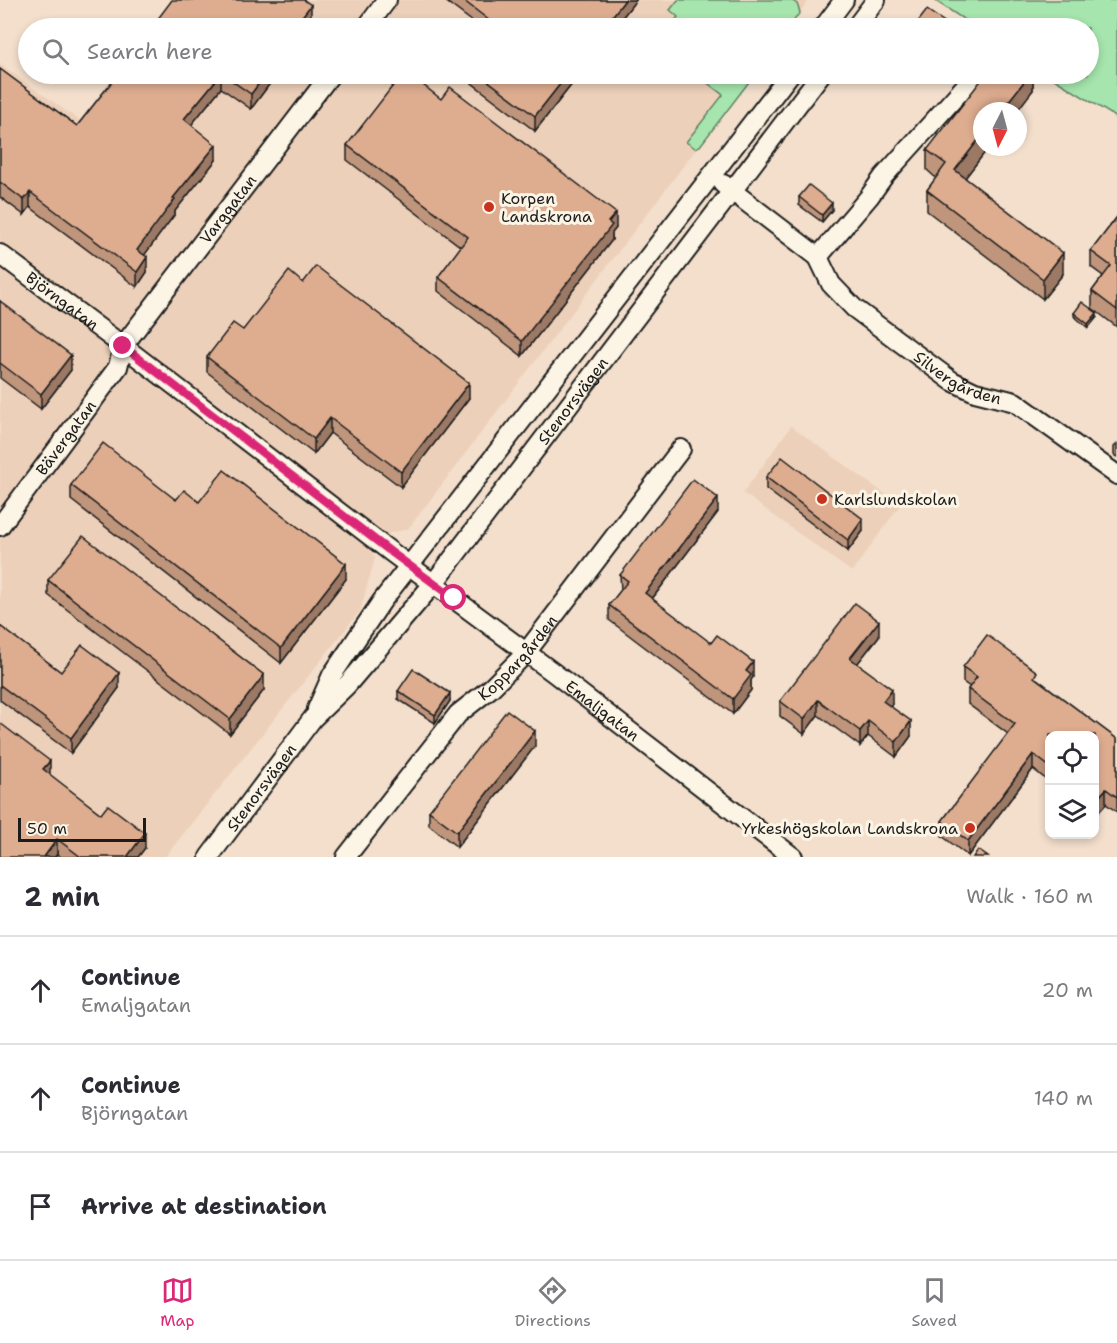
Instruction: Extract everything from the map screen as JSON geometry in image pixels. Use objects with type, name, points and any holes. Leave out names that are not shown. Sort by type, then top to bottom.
[{"type":"street","points":[[374,18],[387,0]]},
{"type":"street","points":[[831,18],[844,0]]},
{"type":"street","points":[[862,18],[876,0]]},
{"type":"street","name":"Varggatan","points":[[123,346],[323,84]]},
{"type":"street","name":"Stenorsvägen","points":[[313,718],[332,675],[382,601],[782,84]]},
{"type":"street","name":"Stenorsvägen","points":[[209,857],[313,718],[347,685],[434,583],[813,84]]},
{"type":"street","points":[[818,257],[884,176],[967,84]]},
{"type":"street","name":"Silvergården","points":[[711,176],[818,257],[831,284],[854,308],[952,381],[975,392],[1015,402],[1117,475]]},
{"type":"street","name":"Björngatan","points":[[0,254],[410,565]]},
{"type":"street","name":"Bävergatan","points":[[0,526],[118,367],[123,346]]},
{"type":"street","name":"Koppargården","points":[[346,857],[458,714],[491,688],[525,654],[681,449]]},
{"type":"street","name":"Emaljgatan","points":[[410,565],[793,857]]},
{"type":"shaded area","points":[[172,0],[809,0],[795,18],[158,18]]},
{"type":"shaded area","points":[[0,64],[18,77],[18,84],[28,84],[80,121],[109,84],[745,84],[408,529],[390,533],[370,550],[375,558],[360,611],[165,857],[0,857]]},
{"type":"shaded area","name":"Karlslundskolan","points":[[791,426],[900,505],[852,572],[743,493]]},
{"type":"green space","points":[[678,0],[791,0],[797,4],[800,12],[796,18],[677,18],[670,10]]},
{"type":"green space","points":[[934,0],[1117,0],[1117,118],[1062,84],[1099,84],[1099,18],[962,18]]},
{"type":"green space","points":[[709,84],[747,84],[700,146],[695,148],[686,142],[723,95]]},
{"type":"building","points":[[172,0],[304,0],[311,5],[301,18],[158,18]]},
{"type":"building","points":[[463,0],[625,0],[611,18],[486,18]]},
{"type":"building","points":[[927,10],[939,18],[921,18]]},
{"type":"building","points":[[0,69],[77,126],[110,84],[213,84],[184,119],[216,145],[173,198],[175,199],[137,250],[147,257],[137,272],[30,192],[24,200],[0,182]]},
{"type":"building","points":[[236,84],[258,84],[251,94]]},
{"type":"building","points":[[394,84],[422,84],[441,99],[450,87],[616,213],[608,222],[612,225],[522,341],[438,277],[468,237],[347,145]]},
{"type":"building","points":[[492,84],[560,84],[535,116]]},
{"type":"building","points":[[978,84],[1022,84],[1008,102],[973,102],[973,147],[955,170],[1063,253],[1043,279],[927,190],[946,164],[927,150]]},
{"type":"building","points":[[809,185],[832,203],[822,215],[799,197]]},
{"type":"building","points":[[1117,217],[1117,310],[1092,291],[1111,266],[1091,251]]},
{"type":"building","points":[[316,266],[469,383],[401,472],[330,418],[314,439],[207,357],[233,323],[243,330],[289,271],[303,283]]},
{"type":"building","points":[[0,301],[71,355],[41,394],[0,363]]},
{"type":"building","points":[[1082,302],[1097,313],[1088,324],[1074,313]]},
{"type":"building","points":[[103,443],[176,500],[184,490],[199,502],[224,470],[346,564],[281,648],[71,485]]},
{"type":"building","points":[[782,457],[863,519],[848,540],[766,477]]},
{"type":"building","points":[[693,479],[718,498],[645,593],[711,643],[717,635],[753,662],[746,671],[751,675],[733,699],[609,605],[628,581],[620,575]]},
{"type":"building","points":[[83,536],[264,675],[230,719],[48,580]]},
{"type":"building","points":[[855,603],[879,621],[850,658],[892,689],[883,701],[911,721],[896,742],[868,721],[860,731],[818,700],[804,719],[780,701]]},
{"type":"building","points":[[0,626],[61,672],[82,645],[119,673],[71,738],[0,685]]},
{"type":"building","points":[[987,635],[1037,672],[1034,677],[1117,739],[1117,797],[1106,789],[1099,797],[1099,731],[1045,731],[1045,763],[1033,754],[968,841],[942,821],[1015,724],[968,689],[977,677],[963,667]]},
{"type":"building","points":[[413,669],[450,693],[435,715],[398,691]]},
{"type":"building","points":[[507,710],[535,731],[457,832],[429,811]]},
{"type":"building","points":[[0,723],[50,761],[43,769],[101,814],[108,805],[145,833],[127,857],[81,857],[57,839],[44,857],[0,857]]},
{"type":"building","points":[[978,850],[988,857],[973,857]]},
{"type":"place","name":"Korpen Landskrona","points":[[489,207]]},
{"type":"place","name":"Karlslundskolan","points":[[822,499]]},
{"type":"place","name":"Yrkeshögskolan Landskrona","points":[[970,828]]},
{"type":"route","points":[[123,346],[454,598]]}]
